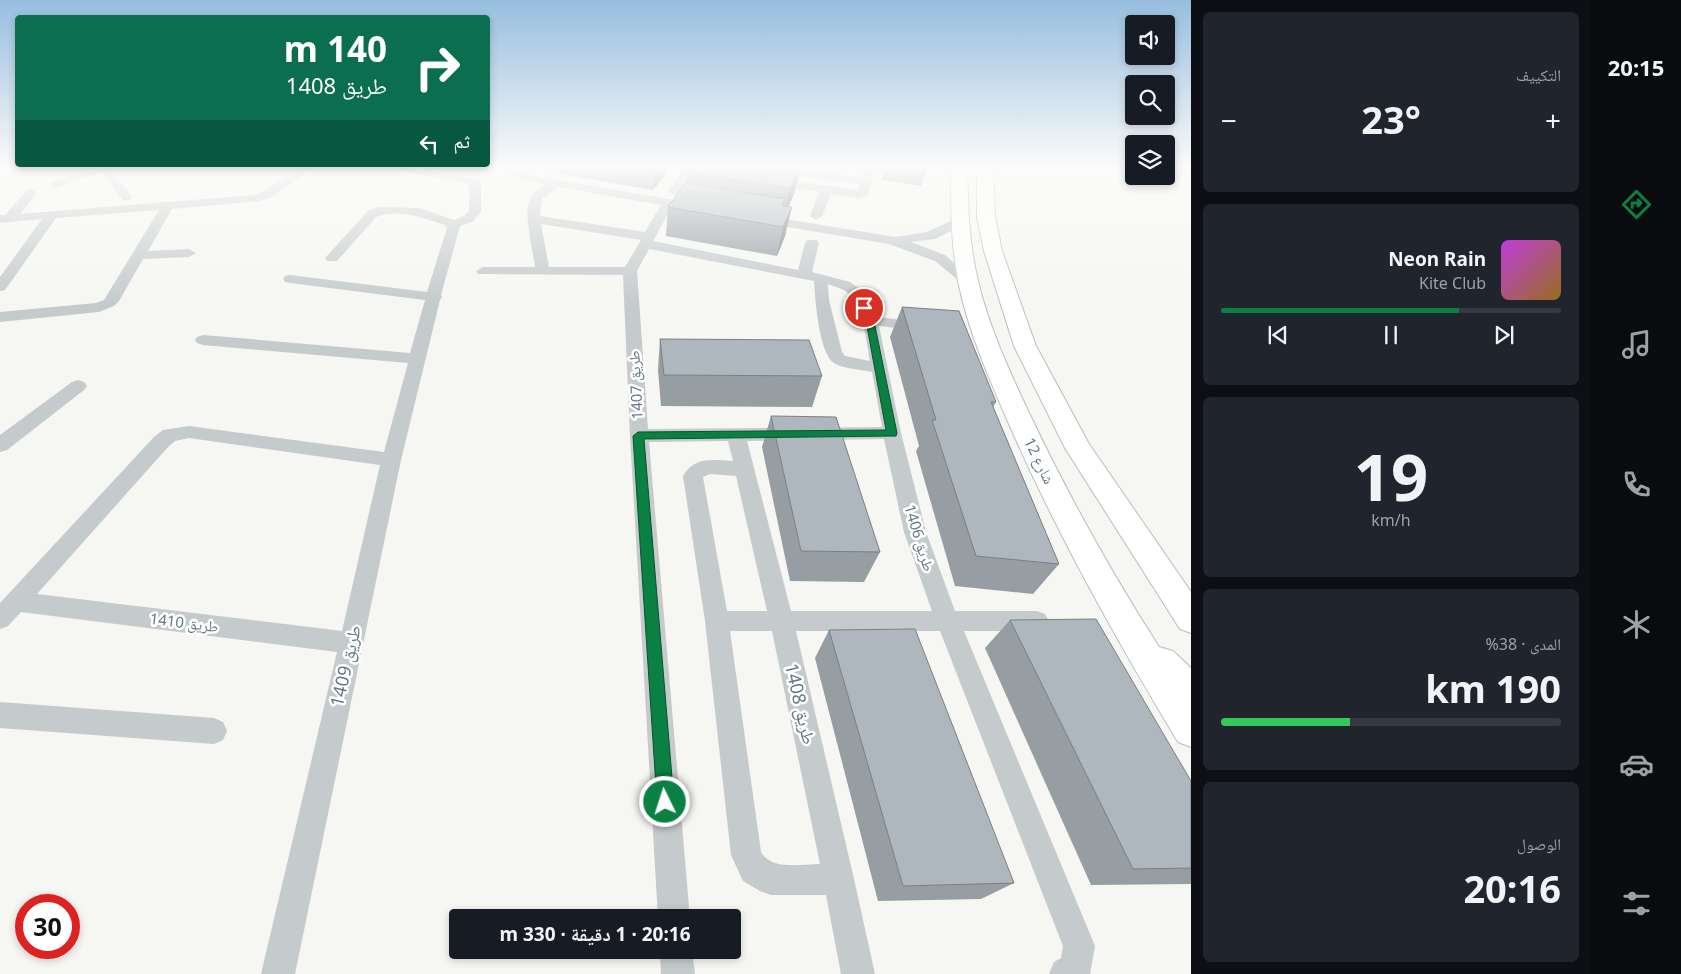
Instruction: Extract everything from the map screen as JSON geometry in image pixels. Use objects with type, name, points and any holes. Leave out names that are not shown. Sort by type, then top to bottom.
[{"type":"street","points":[[4,219],[81,213]]},
{"type":"street","points":[[0,317],[105,305],[113,300],[163,213]]},
{"type":"street","points":[[332,258],[373,213]]},
{"type":"street","points":[[424,213],[453,224],[468,219],[474,213]]},
{"type":"street","points":[[534,213],[543,270]]},
{"type":"street","points":[[483,272],[543,270],[630,271],[662,213]]},
{"type":"street","name":"شارع 12","points":[[958,213],[968,281],[994,358],[1025,433],[1073,529],[1135,640],[1191,729]]},
{"type":"street","points":[[986,213],[993,251],[1025,346],[1078,448],[1191,620]]},
{"type":"street","points":[[0,287],[51,216]]},
{"type":"street","points":[[747,216],[890,240],[917,248],[940,258],[968,281]]},
{"type":"street","points":[[534,219],[648,241]]},
{"type":"street","points":[[890,240],[930,236],[958,222]]},
{"type":"street","name":"طريق 1409","points":[[278,974],[391,460],[448,242],[454,230],[453,224]]},
{"type":"street","name":"طريق 1406","points":[[648,241],[845,285],[859,295],[870,321],[914,532],[947,620],[1079,946],[1076,967],[1066,974]]},
{"type":"street","points":[[812,243],[812,277],[822,300],[834,354],[840,360],[879,368]]},
{"type":"street","points":[[139,254],[189,253]]},
{"type":"street","name":"طريق 1407","points":[[630,271],[638,436],[673,909]]},
{"type":"street","points":[[290,279],[435,296]]},
{"type":"street","points":[[870,321],[942,328]]},
{"type":"street","points":[[203,340],[417,360]]},
{"type":"street","points":[[0,445],[78,386]]},
{"type":"street","points":[[0,619],[161,442],[170,435],[189,432],[391,460]]},
{"type":"street","points":[[638,436],[892,433]]},
{"type":"street","name":"طريق 1408","points":[[736,434],[781,621],[839,879],[858,974]]},
{"type":"street","points":[[745,469],[710,467],[698,469],[693,476],[717,621],[746,855],[754,870],[771,880],[839,879]]},
{"type":"street","name":"طريق 1410","points":[[16,601],[352,643]]},
{"type":"street","points":[[717,621],[1038,621]]},
{"type":"street","points":[[1135,640],[1191,691]]},
{"type":"street","points":[[0,715],[214,731]]},
{"type":"street","points":[[677,959],[678,974]]},
{"type":"building","points":[[705,213],[789,213],[783,227]]},
{"type":"building","points":[[902,307],[959,311],[996,402],[991,402],[1059,564],[976,556],[932,420],[936,420]]},
{"type":"building","points":[[660,339],[809,340],[822,376],[664,375]]},
{"type":"building","points":[[771,416],[836,417],[880,552],[801,551]]},
{"type":"building","points":[[1096,619],[1191,781],[1191,868],[1133,869],[1010,620]]},
{"type":"building","points":[[915,629],[1014,883],[903,886],[829,630]]},
{"type":"route","points":[[665,802],[638,436],[892,433],[870,321],[864,308]]}]
